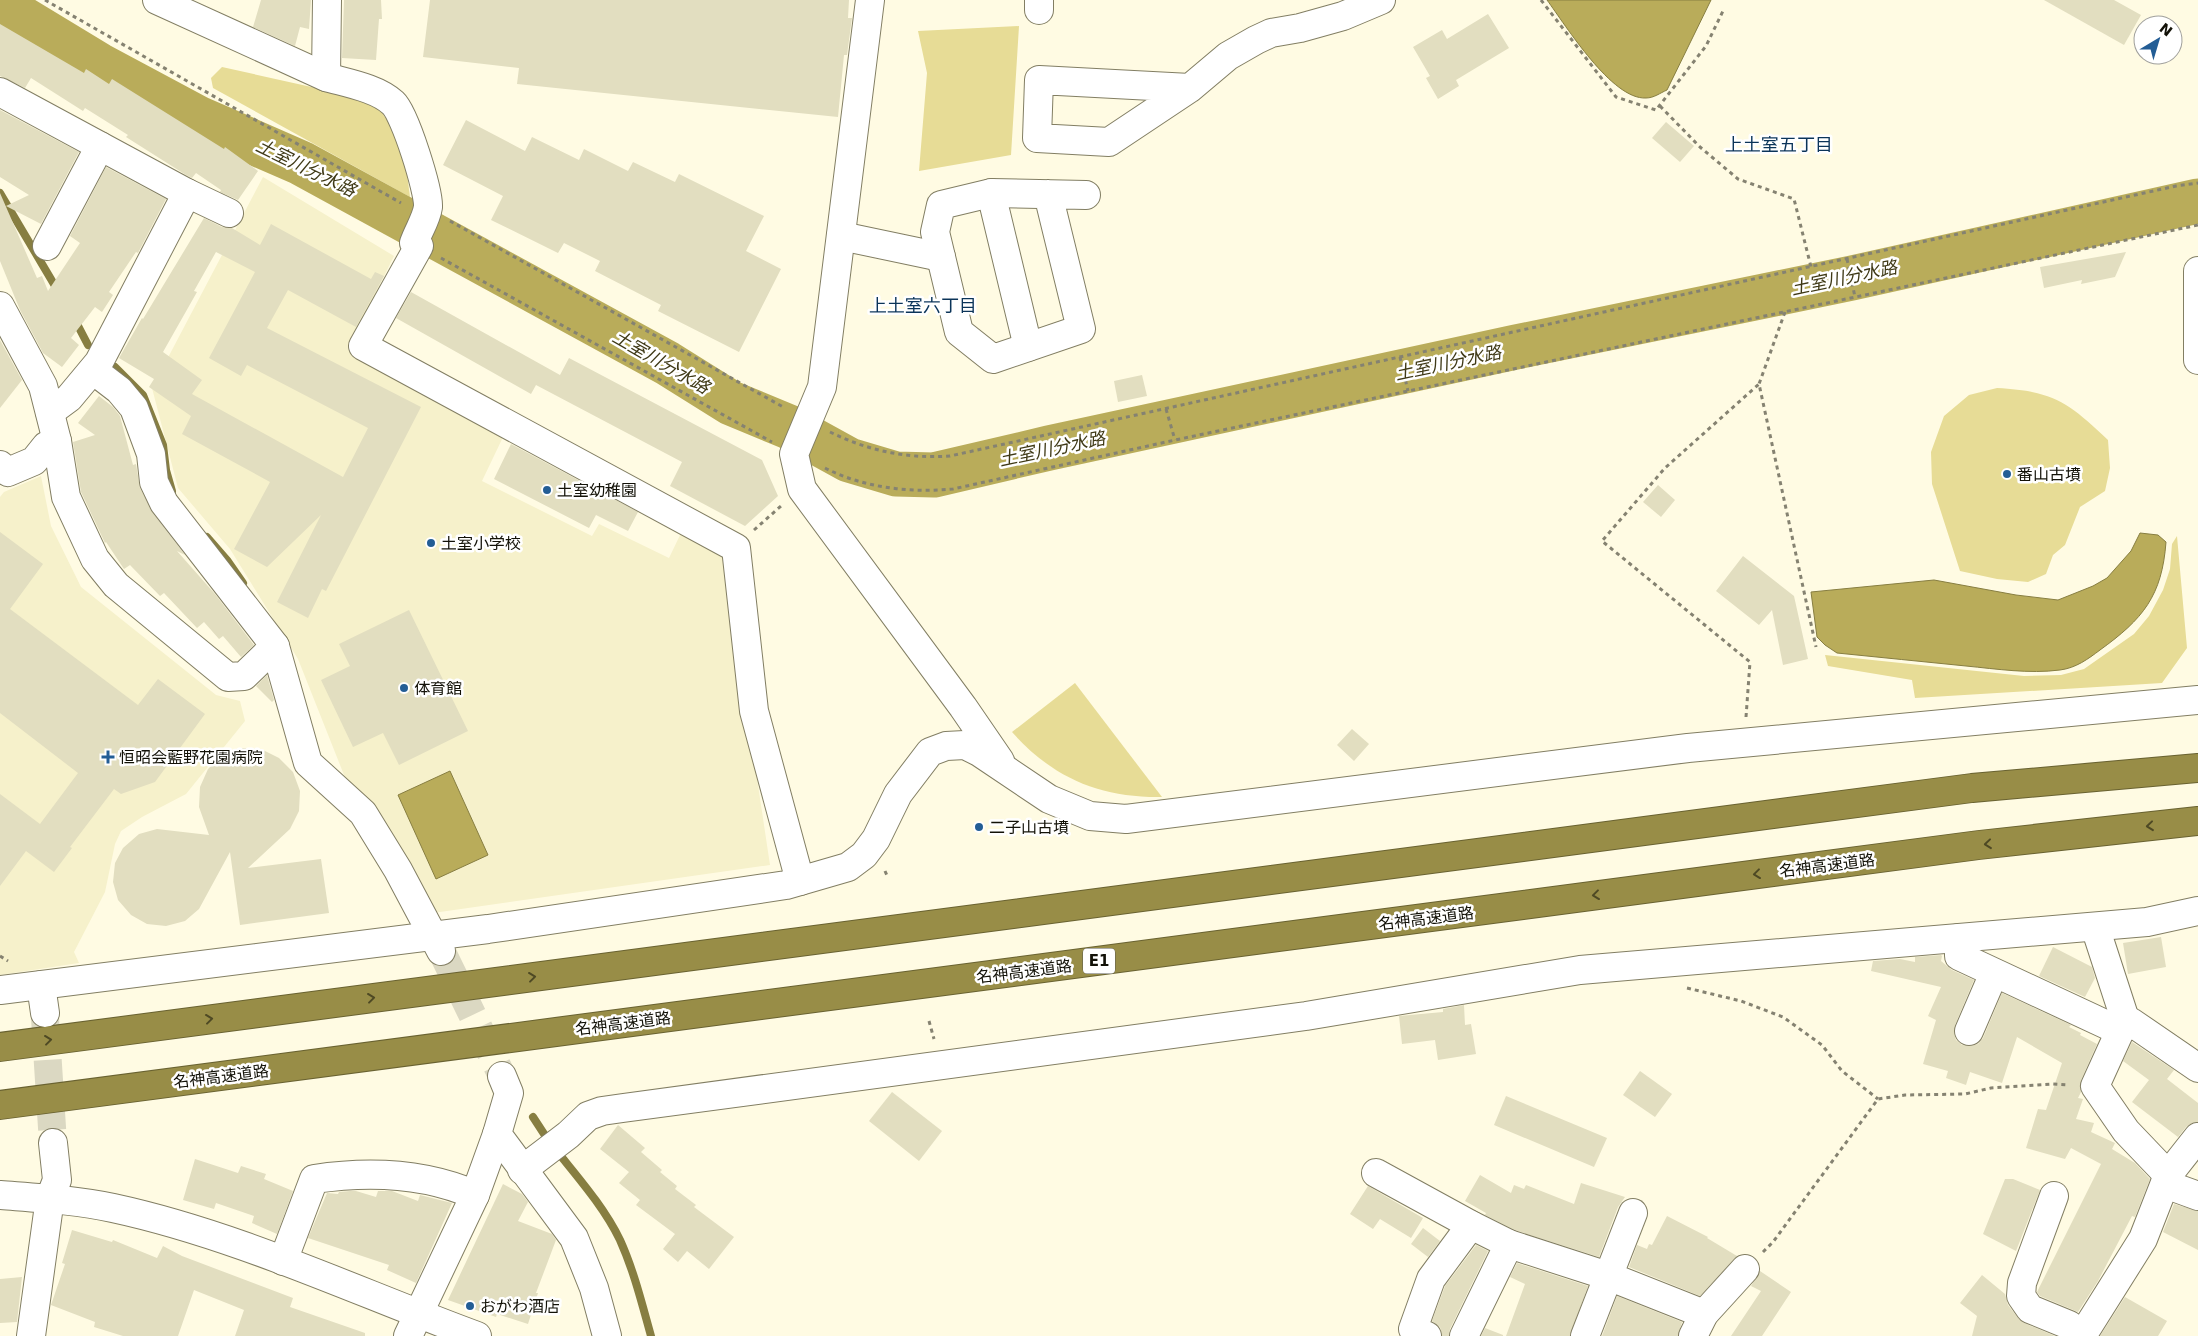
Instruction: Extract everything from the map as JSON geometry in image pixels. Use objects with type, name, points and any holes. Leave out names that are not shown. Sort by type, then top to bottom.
[{"type":"highway","points":[[0,1047],[1962,789],[2198,768]]},
{"type":"highway","name":"名神高速道路","points":[[0,1105],[1969,846],[2198,821]]},
{"type":"street","points":[[157,0],[326,76],[379,94],[394,103],[401,114],[428,197],[422,227],[363,346],[736,548],[754,711],[800,881]]},
{"type":"street","points":[[326,0],[326,76]]},
{"type":"street","points":[[870,0],[822,387],[794,454],[802,489],[964,707],[1005,769]]},
{"type":"street","points":[[1190,88],[1039,80],[1037,138],[1109,142],[1190,88],[1228,56],[1263,36],[1315,25],[1343,16],[1381,0]]},
{"type":"street","points":[[0,92],[229,214]]},
{"type":"street","points":[[47,246],[100,146]]},
{"type":"street","points":[[50,412],[69,398],[92,370],[187,193]]},
{"type":"street","points":[[991,193],[1028,347]]},
{"type":"street","points":[[1048,194],[1081,329],[993,359],[960,332],[935,232],[941,205],[991,193],[1048,194],[1086,195]]},
{"type":"street","points":[[841,236],[941,257]]},
{"type":"street","points":[[2198,271],[2198,360]]},
{"type":"street","points":[[0,306],[44,386],[57,441],[66,497],[95,559],[116,585],[228,677],[244,676],[275,646]]},
{"type":"street","points":[[92,370],[119,390],[134,408],[151,454],[154,482],[164,503],[275,646],[308,763],[364,813],[438,944]]},
{"type":"street","points":[[0,465],[8,472],[34,461],[46,446],[57,441]]},
{"type":"street","points":[[0,990],[438,944],[800,881],[848,867],[864,854],[876,839],[898,794],[930,752],[946,746],[965,745],[1049,799],[1090,816],[1126,819],[1744,743],[2198,700]]},
{"type":"street","points":[[525,1167],[560,1142],[588,1116],[602,1111],[1306,1016],[1580,970],[2147,922],[2198,911]]},
{"type":"street","points":[[2098,936],[2124,1016],[2120,1031],[2095,1086],[2126,1131],[2166,1179],[2198,1196]]},
{"type":"street","points":[[1959,938],[1959,956],[2120,1031]]},
{"type":"street","points":[[1968,1031],[1994,973]]},
{"type":"street","points":[[41,985],[45,1013]]},
{"type":"street","points":[[2120,1031],[2131,1022],[2198,1068]]},
{"type":"street","points":[[413,1325],[475,1195],[509,1094],[502,1076]]},
{"type":"street","points":[[496,1134],[525,1167],[574,1238],[594,1288],[607,1336]]},
{"type":"street","points":[[2054,1196],[2022,1283],[2021,1296],[2030,1309],[2069,1325],[2082,1336],[2143,1239],[2166,1179],[2198,1137]]},
{"type":"street","points":[[31,1336],[50,1198],[57,1180],[53,1144]]},
{"type":"street","points":[[283,1261],[314,1179],[348,1174],[380,1173],[455,1186],[475,1195]]},
{"type":"street","points":[[1376,1174],[1509,1244],[1608,1276],[1698,1325],[1745,1269]]},
{"type":"street","points":[[0,1196],[50,1198],[113,1208],[199,1232],[283,1261],[413,1325],[477,1336]]},
{"type":"street","points":[[1585,1336],[1633,1213]]},
{"type":"street","points":[[1427,1336],[1413,1330],[1431,1279],[1471,1225]]},
{"type":"street","points":[[1464,1336],[1509,1244]]},
{"type":"path","points":[[45,0],[794,454],[842,476],[870,484],[911,490],[939,490],[2198,224]]},
{"type":"path","points":[[1541,0],[1616,97],[1656,110],[1706,46],[1723,11]]},
{"type":"path","points":[[1660,106],[1700,147],[1738,179],[1794,199],[1811,267]]},
{"type":"path","points":[[422,227],[846,440],[871,449],[897,455],[932,458],[950,456],[2176,186],[2198,183]]},
{"type":"path","points":[[1847,259],[1855,297]]},
{"type":"path","points":[[1744,743],[1750,662],[1602,541],[1665,468],[1759,384],[1785,312]]},
{"type":"path","points":[[1400,357],[1408,391]]},
{"type":"path","points":[[1759,384],[1816,647]]},
{"type":"path","points":[[1166,409],[1174,440]]},
{"type":"path","points":[[1660,963],[1673,980],[1688,988],[1741,1000],[1783,1017],[1822,1045],[1842,1071],[1878,1099],[1965,1094],[1991,1088],[2053,1084],[2095,1086]]},
{"type":"path","points":[[1745,1269],[1773,1242],[1878,1099]]},
{"type":"shaded area","points":[[1547,0],[1711,0],[1667,90],[1646,98],[1633,95],[1619,87],[1605,75],[1578,43]]},
{"type":"shaded area","points":[[1019,26],[1011,155],[919,171],[927,73],[918,31]]},
{"type":"shaded area","points":[[222,67],[343,94],[379,108],[392,128],[401,149],[410,197],[213,88],[211,78]]},
{"type":"shaded area","name":"土室小学校","points":[[263,177],[394,256],[348,349],[504,435],[482,481],[592,536],[599,524],[669,558],[682,531],[723,552],[770,865],[433,913],[348,785],[298,659],[230,549],[178,488],[152,388]]},
{"type":"shaded area","points":[[1997,388],[2032,392],[2058,401],[2082,416],[2108,440],[2110,468],[2105,491],[2080,507],[2065,545],[2053,555],[2046,574],[2028,582],[1997,579],[1960,571],[1932,484],[1931,452],[1944,416],[1969,395]]},
{"type":"shaded area","name":"恒昭会藍野花園病院","points":[[41,476],[51,526],[81,587],[216,695],[240,701],[245,721],[186,794],[142,817],[121,831],[115,844],[105,892],[74,952],[79,963],[0,975],[0,497],[4,492]]},
{"type":"shaded area","points":[[2140,533],[2158,535],[2166,542],[2164,561],[2155,592],[2148,605],[2128,628],[2091,657],[2071,667],[2048,671],[2013,671],[1837,653],[1817,637],[1811,592],[1934,580],[2016,595],[2058,600],[2093,586],[2107,578],[2131,551]]},
{"type":"shaded area","points":[[2177,536],[2187,648],[2162,683],[1915,698],[1912,680],[1828,666],[1825,655],[2024,676],[2061,675],[2084,669],[2134,634],[2149,616],[2163,590],[2170,569],[2172,544]]},
{"type":"shaded area","points":[[1075,683],[1162,797],[1118,794],[1079,782],[1044,762],[1012,732]]},
{"type":"shaded area","points":[[450,771],[488,855],[436,879],[398,795]]},
{"type":"building","points":[[261,0],[311,0],[309,29],[300,27],[295,46],[253,27]]},
{"type":"building","points":[[344,0],[381,0],[382,19],[379,19],[376,60],[342,58]]},
{"type":"building","points":[[430,0],[849,0],[848,18],[852,18],[847,55],[844,55],[838,117],[517,84],[519,68],[423,57]]},
{"type":"building","points":[[2044,0],[2114,0],[2141,15],[2133,15],[2133,29],[2124,45]]},
{"type":"building","points":[[1488,14],[1509,48],[1456,80],[1459,86],[1438,99],[1426,78],[1430,76],[1413,47],[1442,30],[1447,39]]},
{"type":"building","points":[[0,24],[84,73],[86,69],[109,84],[112,79],[224,149],[225,147],[258,171],[238,200],[220,192],[221,190],[196,173],[192,178],[186,175],[126,137],[128,135],[85,108],[83,111],[31,78],[25,88],[0,76]]},
{"type":"building","points":[[0,110],[79,152],[41,224],[6,206],[29,195],[0,177]]},
{"type":"building","points":[[466,120],[525,151],[532,137],[579,160],[584,149],[628,171],[633,162],[675,182],[679,174],[764,216],[746,251],[781,269],[739,352],[658,311],[661,305],[595,271],[600,261],[564,243],[558,253],[491,220],[503,196],[443,165]]},
{"type":"building","points":[[1666,122],[1694,146],[1680,162],[1652,138]]},
{"type":"building","points":[[106,167],[166,199],[138,253],[136,252],[109,292],[113,295],[102,312],[95,307],[71,338],[79,345],[62,367],[43,353],[20,310],[0,261],[0,193],[37,278],[42,276],[48,291],[80,243],[70,236]]},
{"type":"building","points":[[204,218],[222,227],[232,228],[260,245],[271,224],[371,279],[375,272],[384,276],[356,327],[288,290],[267,328],[421,407],[326,591],[322,589],[308,618],[277,602],[321,515],[267,567],[234,549],[270,482],[182,434],[191,416],[149,387],[154,379],[119,358]],"holes":[[[216,252],[255,272],[209,358],[241,376],[247,365],[368,428],[343,477],[192,394],[202,380],[163,352],[197,292],[194,291]]]},
{"type":"building","points":[[2126,252],[2115,277],[2081,284],[2082,280],[2044,288],[2040,267]]},
{"type":"building","points":[[411,292],[560,375],[569,358],[762,460],[778,496],[745,526],[670,486],[682,462],[536,385],[531,394],[396,318]]},
{"type":"building","points":[[0,340],[22,380],[0,408]]},
{"type":"building","points":[[1142,375],[1147,396],[1118,402],[1114,381]]},
{"type":"building","points":[[99,396],[113,407],[120,416],[133,465],[136,464],[140,488],[152,512],[185,555],[177,551],[215,594],[254,645],[241,657],[223,636],[219,639],[204,622],[197,628],[164,593],[160,596],[130,565],[124,569],[105,543],[81,492],[73,442],[95,435],[78,423]]},
{"type":"building","points":[[511,444],[638,512],[628,531],[596,515],[589,528],[494,479]]},
{"type":"building","points":[[1658,485],[1675,500],[1661,517],[1643,502]]},
{"type":"building","points":[[0,532],[43,564],[10,609],[138,705],[158,679],[205,714],[155,782],[121,794],[114,789],[70,847],[72,848],[54,872],[26,851],[0,886],[0,794],[40,824],[78,773],[0,713]]},
{"type":"building","points":[[1743,556],[1794,596],[1808,659],[1783,665],[1772,610],[1759,625],[1716,591]]},
{"type":"building","name":"体育館","points":[[409,610],[468,731],[399,765],[383,733],[353,747],[321,680],[350,666],[339,644]]},
{"type":"building","points":[[267,675],[274,700],[272,702],[256,686]]},
{"type":"building","points":[[1352,729],[1369,744],[1354,761],[1337,745]]},
{"type":"building","points":[[241,748],[261,749],[279,758],[293,772],[300,791],[299,811],[290,829],[248,868],[321,859],[329,913],[240,925],[230,852],[199,909],[185,921],[166,926],[147,924],[131,915],[118,900],[113,882],[115,863],[123,848],[139,834],[157,829],[209,835],[199,807],[200,787],[208,769],[222,755]]},
{"type":"building","points":[[2161,937],[2166,967],[2128,974],[2123,943]]},
{"type":"building","points":[[2053,947],[2092,967],[2095,978],[2085,997],[2039,976]]},
{"type":"building","points":[[1941,955],[1941,961],[1952,970],[1974,980],[1955,1025],[1954,1033],[1956,1040],[1962,1045],[1971,1046],[1978,1044],[1983,1038],[2002,993],[2071,1025],[2069,1027],[2097,1044],[2081,1080],[2081,1092],[2078,1098],[2083,1099],[2076,1119],[2094,1123],[2091,1132],[2115,1143],[2112,1149],[2135,1163],[2150,1179],[2135,1217],[2132,1216],[2098,1281],[2078,1312],[2040,1296],[2037,1292],[2101,1164],[2071,1148],[2065,1159],[2026,1148],[2038,1109],[2046,1110],[2062,1063],[2017,1037],[2002,1083],[1970,1072],[1966,1085],[1946,1078],[1948,1071],[1923,1064],[1936,1020],[1928,1016],[1941,987],[1871,971],[1873,961],[1900,959],[1915,962],[1915,957]]},
{"type":"building","points":[[1464,1005],[1465,1025],[1471,1024],[1476,1054],[1438,1060],[1435,1040],[1402,1044],[1399,1016],[1443,1012],[1443,1009]]},
{"type":"building","points":[[2132,1042],[2174,1070],[2167,1079],[2198,1103],[2198,1122],[2186,1127],[2178,1137],[2132,1102],[2149,1080],[2123,1061]]},
{"type":"building","points":[[1640,1071],[1672,1094],[1655,1117],[1623,1095]]},
{"type":"building","points":[[892,1092],[942,1131],[919,1161],[869,1121]]},
{"type":"building","points":[[1506,1096],[1607,1138],[1594,1167],[1494,1125]]},
{"type":"building","points":[[618,1125],[645,1148],[641,1152],[677,1186],[675,1189],[696,1205],[694,1207],[734,1237],[709,1269],[687,1251],[678,1262],[663,1249],[675,1234],[636,1205],[640,1200],[619,1183],[629,1172],[600,1149]]},
{"type":"building","points":[[195,1159],[238,1173],[241,1166],[266,1174],[264,1179],[293,1191],[277,1234],[252,1223],[254,1216],[216,1203],[214,1209],[183,1200]]},
{"type":"building","points":[[1480,1175],[1511,1193],[1514,1185],[1524,1189],[1526,1185],[1574,1204],[1581,1183],[1625,1197],[1618,1207],[1599,1257],[1515,1230],[1485,1215],[1486,1213],[1465,1201]]},
{"type":"building","points":[[2005,1179],[2013,1179],[2040,1190],[2016,1251],[1983,1234]]},
{"type":"building","points":[[503,1184],[522,1194],[528,1202],[518,1221],[552,1234],[556,1240],[536,1293],[538,1293],[528,1324],[497,1314],[496,1317],[448,1300]]},
{"type":"building","points":[[1368,1186],[1423,1218],[1411,1238],[1380,1219],[1373,1229],[1350,1214]]},
{"type":"building","points":[[356,1191],[376,1197],[378,1191],[392,1191],[418,1201],[420,1195],[452,1203],[416,1283],[387,1270],[389,1265],[308,1238],[327,1193],[338,1194],[339,1192]]},
{"type":"building","points":[[2174,1204],[2198,1211],[2198,1250],[2163,1232]]},
{"type":"building","points":[[1667,1216],[1708,1237],[1737,1256],[1700,1296],[1629,1267],[1637,1245],[1647,1249],[1649,1244],[1652,1245]]},
{"type":"building","points":[[1423,1228],[1440,1241],[1428,1257],[1411,1244]]},
{"type":"building","points":[[72,1230],[112,1242],[113,1240],[157,1258],[163,1246],[182,1256],[293,1298],[290,1307],[365,1333],[365,1336],[235,1336],[244,1310],[194,1290],[178,1336],[123,1336],[94,1327],[95,1322],[51,1305],[65,1264],[62,1263]]},
{"type":"building","points":[[1476,1245],[1488,1251],[1450,1329],[1449,1336],[1442,1336],[1440,1327],[1432,1321],[1445,1286]]},
{"type":"building","points":[[1517,1263],[1588,1286],[1570,1336],[1506,1336],[1525,1284],[1510,1277]]},
{"type":"building","points":[[1760,1271],[1791,1292],[1762,1336],[1731,1336],[1761,1291],[1751,1286]]},
{"type":"building","points":[[1982,1275],[2005,1294],[2008,1305],[2018,1318],[2024,1323],[2055,1336],[1972,1336],[1977,1316],[1960,1303]]},
{"type":"building","points":[[22,1277],[17,1322],[0,1323],[0,1279]]},
{"type":"building","points":[[1617,1296],[1682,1322],[1678,1336],[1602,1336]]},
{"type":"building","points":[[2125,1297],[2167,1321],[2158,1336],[2100,1336]]},
{"type":"building","points":[[1485,1328],[1503,1335],[1503,1336],[1481,1336]]},
{"type":"waterway","name":"土室川分水路","points":[[0,5],[99,65],[198,118],[301,163],[667,363],[731,403],[789,427],[849,460],[896,474],[934,475],[1049,448],[1516,347],[1852,278],[2198,201]]},
{"type":"waterway","points":[[0,193],[58,291]]},
{"type":"waterway","points":[[75,320],[88,345]]},
{"type":"waterway","points":[[115,367],[143,395],[163,445],[166,470],[172,491]]},
{"type":"waterway","points":[[207,537],[227,560],[243,583]]},
{"type":"waterway","points":[[533,1117],[548,1140]]},
{"type":"waterway","points":[[560,1155],[600,1206],[620,1240],[634,1276],[651,1336]]},
{"type":"tunnel","points":[[442,952],[502,1076]]},
{"type":"tunnel","points":[[45,1018],[53,1143]]},
{"type":"place","name":"番山古墳","points":[[2007,474]]},
{"type":"place","name":"土室幼稚園","points":[[547,490]]},
{"type":"place","name":"土室小学校","points":[[431,543]]},
{"type":"place","name":"体育館","points":[[404,688]]},
{"type":"place","name":"恒昭会藍野花園病院","points":[[108,757]]},
{"type":"place","name":"二子山古墳","points":[[979,827]]},
{"type":"place","name":"おがわ酒店","points":[[470,1306]]},
{"type":"district","name":"上土室五丁目","points":[[1779,145]]},
{"type":"district","name":"上土室六丁目","points":[[923,306]]}]
